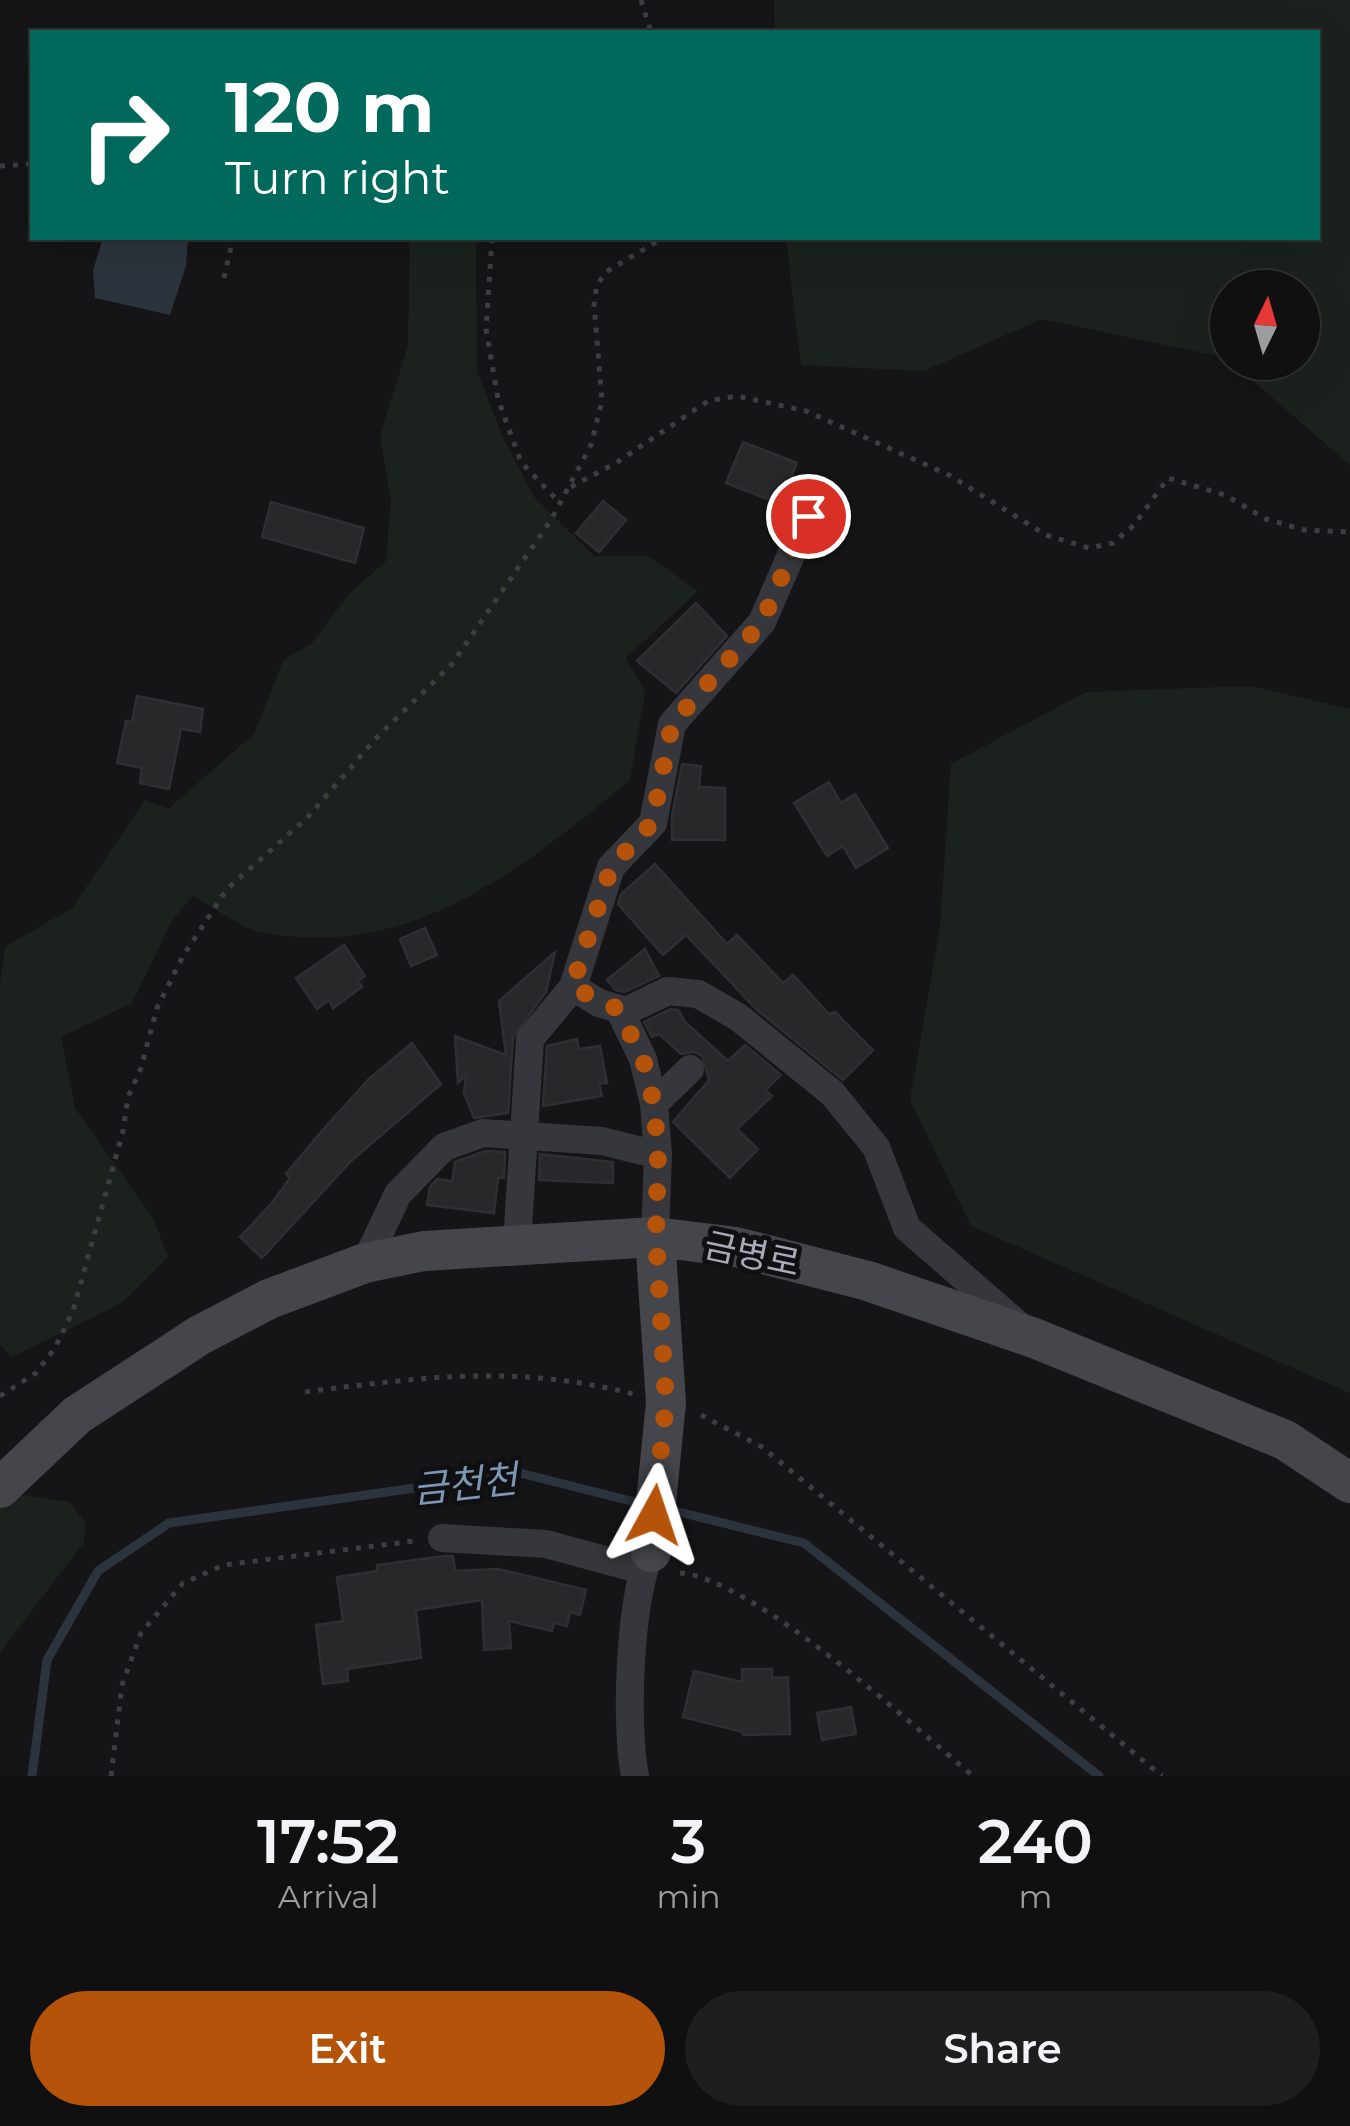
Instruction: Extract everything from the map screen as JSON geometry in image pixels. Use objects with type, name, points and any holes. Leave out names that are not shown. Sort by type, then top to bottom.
[{"type":"street","points":[[518,1243],[530,1040],[572,987],[611,867],[652,823],[672,724],[762,622],[808,516]]},
{"type":"street","points":[[572,987],[626,1012],[668,991],[698,994],[738,1016],[832,1094],[865,1133],[876,1147],[907,1228],[1034,1338]]},
{"type":"street","points":[[618,1009],[643,1059],[654,1104],[658,1155],[656,1236],[663,1422],[632,1676],[635,1776]]},
{"type":"street","points":[[654,1104],[690,1069]]},
{"type":"street","points":[[365,1263],[398,1194],[444,1147],[482,1132],[602,1141],[658,1155]]},
{"type":"street","name":"금병로","points":[[0,1488],[77,1415],[200,1334],[269,1298],[365,1263],[424,1251],[656,1236],[736,1247],[868,1281],[1034,1338],[1285,1440],[1350,1483]]},
{"type":"street","points":[[442,1538],[546,1544],[646,1561]]},
{"type":"path","points":[[641,0],[651,30]]},
{"type":"path","points":[[0,166],[30,164]]},
{"type":"path","points":[[224,278],[233,240]]},
{"type":"path","points":[[492,240],[486,329],[498,399],[521,462],[560,503]]},
{"type":"path","points":[[0,1396],[36,1373],[55,1348],[73,1311],[128,1097],[141,1068],[157,1008],[183,956],[227,889],[308,818],[378,736],[452,664],[560,503],[591,444],[602,401],[594,304],[597,284],[609,270],[660,240]]},
{"type":"path","points":[[568,488],[616,463],[708,401],[737,396],[806,411],[948,475],[1046,535],[1089,548],[1113,543],[1134,525],[1168,478],[1226,495],[1266,519],[1304,530],[1349,532]]},
{"type":"path","points":[[305,1392],[494,1373],[594,1384],[663,1422],[696,1413],[762,1447],[1162,1776]]},
{"type":"path","points":[[110,1776],[122,1685],[141,1633],[183,1583],[224,1564],[442,1538]]},
{"type":"path","points":[[646,1561],[698,1575],[770,1614],[860,1680],[973,1776]]},
{"type":"shaded area","points":[[774,0],[1350,0],[1350,465],[1252,380],[1320,380],[1320,270],[1210,270],[1210,354],[1042,319],[924,371],[801,365],[786,240],[1320,240],[1320,30],[775,30]]},
{"type":"shaded area","points":[[102,240],[188,240],[186,266],[170,315],[95,298],[93,270]]},
{"type":"shaded area","points":[[410,240],[476,240],[477,371],[502,435],[534,497],[594,556],[648,556],[698,591],[626,658],[645,692],[630,780],[505,875],[415,920],[366,933],[315,938],[260,932],[193,896],[173,919],[132,1003],[61,1037],[75,1108],[154,1220],[168,1257],[122,1303],[12,1357],[0,1345],[0,983],[5,947],[72,908],[145,800],[168,809],[254,734],[283,661],[312,643],[348,595],[386,561],[391,501],[380,436],[408,345]]},
{"type":"shaded area","points":[[1250,686],[1350,709],[1350,1393],[971,1226],[910,1100],[940,928],[951,764],[1086,692]]},
{"type":"shaded area","points":[[14,1494],[70,1502],[86,1524],[83,1544],[0,1652],[0,1506]]},
{"type":"building","points":[[743,442],[797,463],[780,504],[726,483]]},
{"type":"building","points":[[603,501],[626,520],[599,552],[576,533]]},
{"type":"building","points":[[271,502],[364,528],[355,563],[262,537]]},
{"type":"building","points":[[696,603],[727,636],[676,693],[637,661]]},
{"type":"building","points":[[137,696],[203,709],[200,732],[181,729],[169,789],[140,783],[142,768],[117,763],[126,721],[132,722]]},
{"type":"building","points":[[682,764],[701,766],[699,787],[725,788],[725,840],[672,840],[672,815]]},
{"type":"building","points":[[829,782],[841,803],[855,794],[888,848],[856,868],[843,846],[827,856],[794,803]]},
{"type":"building","points":[[655,864],[727,944],[737,935],[783,983],[793,975],[829,1014],[835,1012],[873,1050],[843,1080],[756,1009],[686,935],[663,955],[618,904],[621,894]]},
{"type":"building","points":[[425,928],[437,955],[411,966],[400,939]]},
{"type":"building","points":[[344,945],[365,976],[358,981],[362,987],[333,1008],[329,1000],[317,1009],[296,978]]},
{"type":"building","points":[[645,949],[659,976],[625,992],[616,990],[607,980]]},
{"type":"building","points":[[555,952],[546,992],[513,1037],[508,1113],[474,1118],[464,1093],[466,1075],[458,1083],[455,1036],[506,1055],[499,1001]]},
{"type":"building","points":[[671,1009],[678,1010],[685,1022],[728,1061],[745,1045],[781,1075],[765,1090],[772,1096],[737,1129],[758,1149],[730,1178],[673,1122],[709,1080],[702,1056],[694,1052],[681,1054],[659,1034],[652,1037],[644,1022]]},
{"type":"building","points":[[577,1039],[579,1049],[600,1046],[607,1083],[599,1084],[602,1096],[543,1106],[547,1046]]},
{"type":"building","points":[[412,1043],[441,1084],[351,1161],[262,1258],[240,1237],[271,1204],[290,1178],[286,1174],[320,1133],[369,1079]]},
{"type":"building","points":[[485,1151],[505,1152],[504,1178],[498,1178],[494,1213],[427,1205],[430,1187],[437,1179],[452,1181],[455,1162]]},
{"type":"building","points":[[540,1154],[613,1162],[613,1183],[539,1180]]},
{"type":"building","points":[[453,1556],[455,1571],[498,1569],[586,1590],[580,1615],[570,1612],[567,1626],[554,1623],[552,1631],[509,1621],[511,1648],[484,1650],[482,1600],[416,1610],[421,1658],[347,1669],[348,1681],[323,1684],[316,1625],[343,1621],[337,1577],[377,1571],[377,1565]]},
{"type":"building","points":[[742,1669],[772,1669],[772,1678],[788,1677],[790,1734],[743,1735],[683,1717],[694,1671],[742,1682]]},
{"type":"building","points":[[851,1707],[856,1734],[822,1740],[817,1713]]},
{"type":"waterway","name":"금천천","points":[[32,1776],[47,1660],[98,1571],[169,1523],[520,1473],[647,1505]]},
{"type":"waterway","name":"금천천","points":[[667,1509],[804,1543],[1099,1776]]},
{"type":"route","points":[[654,1515],[666,1403],[656,1236],[658,1155],[654,1104],[643,1059],[618,1009],[572,987],[611,867],[652,823],[672,724],[762,622],[808,516]]}]
